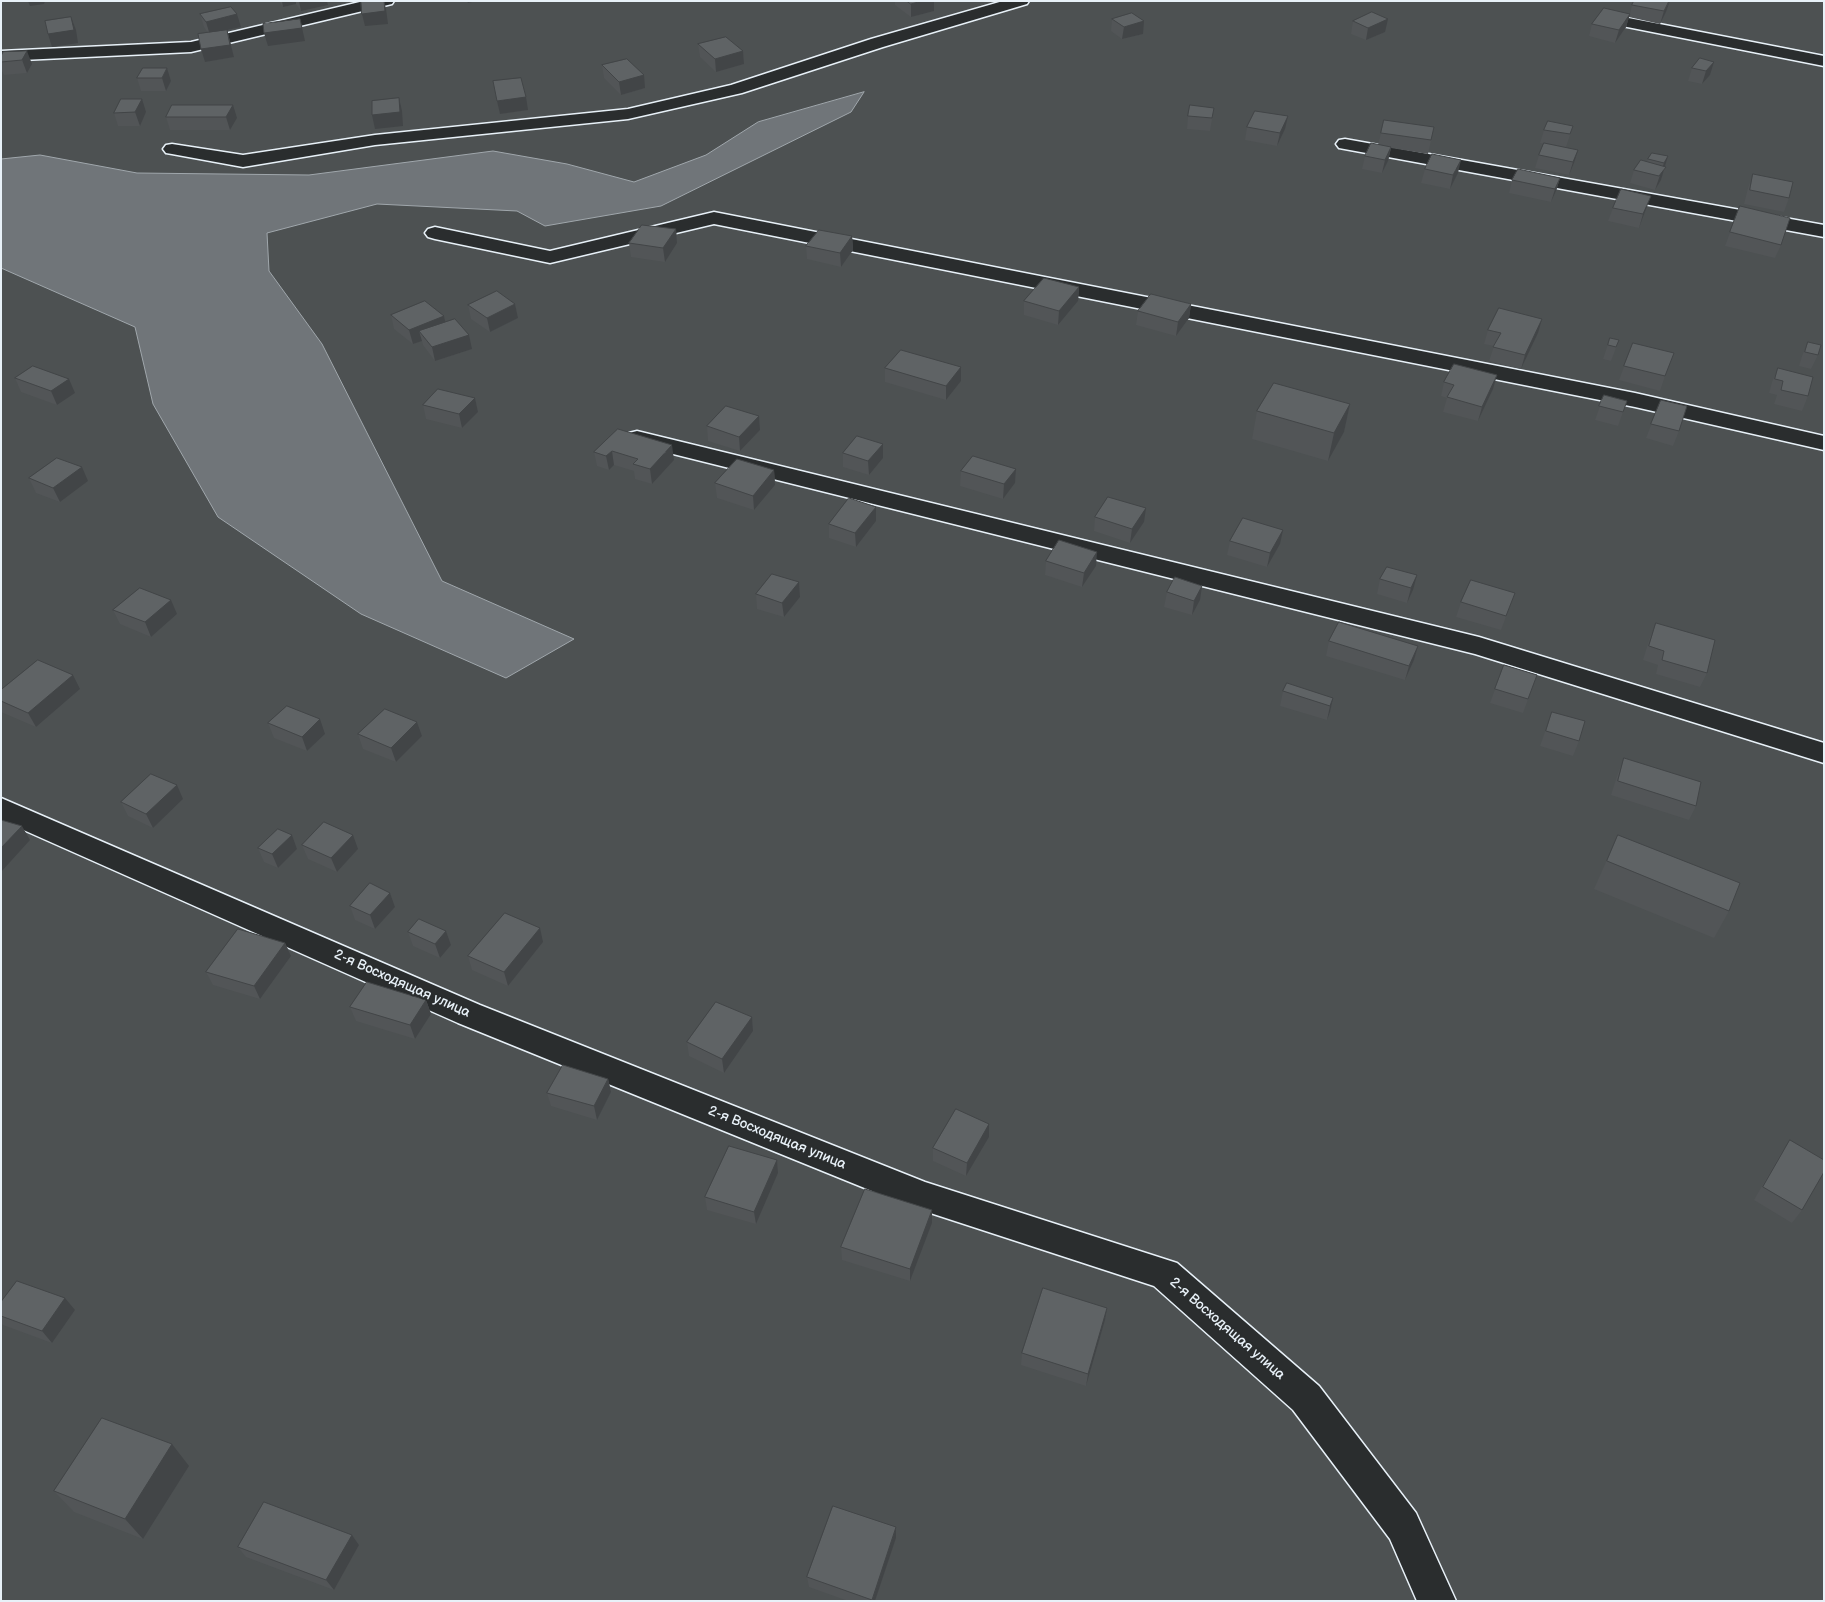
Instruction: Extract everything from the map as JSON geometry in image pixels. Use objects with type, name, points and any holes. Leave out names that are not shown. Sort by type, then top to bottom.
[{"type":"lane","points":[[1,56],[191,47],[386,1]]},
{"type":"lane","points":[[172,149],[243,161],[375,140],[628,114],[736,89],[877,43],[1021,1]]},
{"type":"lane","points":[[1608,19],[1824,61]]},
{"type":"lane","points":[[1345,144],[1824,231]]},
{"type":"lane","points":[[435,233],[550,257],[714,218],[1635,400],[1824,443]]},
{"type":"lane","points":[[622,435],[1480,646],[1824,753]]},
{"type":"lane","name":"2-я Восходящая улица","points":[[1,808],[470,1014],[921,1196],[1165,1274],[1306,1398],[1403,1526],[1437,1601]]},
{"type":"shaded area","points":[[1,1],[1824,1],[1824,1601],[1,1601]]},
{"type":"shaded area","points":[[864,92],[851,112],[661,206],[545,226],[517,211],[377,204],[267,233],[269,271],[322,344],[442,581],[574,639],[506,678],[361,614],[218,517],[153,404],[135,327],[1,268],[1,159],[40,155],[137,173],[309,175],[493,151],[567,164],[634,182],[706,155],[758,122]]},
{"type":"building","points":[[361,1],[384,1],[385,11],[362,14]]},
{"type":"building","points":[[907,1],[922,1],[911,4]]},
{"type":"building","points":[[1634,1],[1669,1],[1664,11],[1632,5]]},
{"type":"building","points":[[231,7],[237,14],[206,22],[200,14]]},
{"type":"building","points":[[1604,8],[1630,14],[1619,30],[1592,24]]},
{"type":"building","points":[[1372,12],[1388,19],[1368,28],[1353,21]]},
{"type":"building","points":[[1132,13],[1144,21],[1124,27],[1112,19]]},
{"type":"building","points":[[71,17],[74,30],[48,34],[45,21]]},
{"type":"building","points":[[300,19],[302,28],[264,33],[263,24]]},
{"type":"building","points":[[227,30],[230,45],[201,49],[198,34]]},
{"type":"building","points":[[726,37],[743,51],[715,59],[698,44]]},
{"type":"building","points":[[27,51],[22,60],[1,62],[3,52]]},
{"type":"building","points":[[1700,58],[1714,62],[1706,71],[1692,68]]},
{"type":"building","points":[[627,59],[644,75],[619,82],[602,65]]},
{"type":"building","points":[[143,68],[167,68],[162,78],[137,78]]},
{"type":"building","points":[[521,78],[526,97],[497,101],[493,81]]},
{"type":"building","points":[[399,98],[400,112],[372,115],[372,101]]},
{"type":"building","points":[[121,99],[142,99],[135,112],[114,113]]},
{"type":"building","points":[[172,105],[233,105],[226,117],[166,117]]},
{"type":"building","points":[[1190,105],[1214,108],[1212,118],[1188,116]]},
{"type":"building","points":[[1255,111],[1288,116],[1280,133],[1247,127]]},
{"type":"building","points":[[1384,120],[1434,127],[1431,140],[1381,133]]},
{"type":"building","points":[[1548,121],[1573,126],[1570,134],[1544,130]]},
{"type":"building","points":[[1371,143],[1391,147],[1385,160],[1365,156]]},
{"type":"building","points":[[1544,143],[1578,150],[1573,162],[1539,155]]},
{"type":"building","points":[[1652,153],[1668,156],[1664,163],[1648,159]]},
{"type":"building","points":[[1432,154],[1461,160],[1453,175],[1425,169]]},
{"type":"building","points":[[1641,160],[1666,167],[1659,176],[1634,170]]},
{"type":"building","points":[[1518,169],[1560,178],[1555,189],[1512,180]]},
{"type":"building","points":[[1753,174],[1793,182],[1789,198],[1750,190]]},
{"type":"building","points":[[1621,189],[1651,196],[1643,214],[1613,208]]},
{"type":"building","points":[[1740,206],[1790,218],[1781,245],[1730,232]]},
{"type":"building","points":[[642,225],[676,229],[663,248],[629,243]]},
{"type":"building","points":[[819,230],[852,236],[840,253],[806,246]]},
{"type":"building","points":[[1044,278],[1079,287],[1059,311],[1024,301]]},
{"type":"building","points":[[497,291],[515,304],[487,318],[468,305]]},
{"type":"building","points":[[1151,294],[1191,304],[1178,322],[1138,311]]},
{"type":"building","points":[[425,301],[444,316],[409,330],[391,315]]},
{"type":"building","points":[[1499,308],[1542,319],[1525,355],[1493,347],[1501,333],[1488,330]]},
{"type":"building","points":[[455,319],[469,335],[432,347],[419,331]]},
{"type":"building","points":[[1610,338],[1619,340],[1616,347],[1608,345]]},
{"type":"building","points":[[1808,342],[1821,345],[1818,355],[1805,352]]},
{"type":"building","points":[[1633,343],[1674,353],[1665,376],[1624,366]]},
{"type":"building","points":[[901,350],[961,367],[946,386],[885,368]]},
{"type":"building","points":[[1454,364],[1497,375],[1482,407],[1447,397],[1454,385],[1444,382]]},
{"type":"building","points":[[33,366],[69,379],[51,391],[15,378]]},
{"type":"building","points":[[1778,368],[1813,377],[1808,396],[1781,390],[1783,381],[1775,379]]},
{"type":"building","points":[[1274,383],[1350,404],[1334,433],[1257,411]]},
{"type":"building","points":[[438,389],[475,398],[459,414],[423,405]]},
{"type":"building","points":[[1604,395],[1627,401],[1623,412],[1599,406]]},
{"type":"building","points":[[1661,400],[1687,406],[1679,431],[1651,424]]},
{"type":"building","points":[[726,406],[759,416],[739,437],[707,426]]},
{"type":"building","points":[[618,429],[672,445],[650,469],[633,464],[638,459],[612,451],[606,456],[594,452]]},
{"type":"building","points":[[857,436],[883,444],[868,461],[843,453]]},
{"type":"building","points":[[973,456],[1016,469],[1004,484],[961,471]]},
{"type":"building","points":[[57,458],[82,467],[53,488],[29,478]]},
{"type":"building","points":[[737,459],[774,470],[753,496],[715,483]]},
{"type":"building","points":[[1108,497],[1146,508],[1132,529],[1095,517]]},
{"type":"building","points":[[849,498],[876,507],[855,533],[829,524]]},
{"type":"building","points":[[1243,518],[1283,530],[1270,553],[1230,541]]},
{"type":"building","points":[[1059,540],[1097,552],[1084,573],[1046,561]]},
{"type":"building","points":[[1387,567],[1417,575],[1411,588],[1380,579]]},
{"type":"building","points":[[772,574],[799,582],[782,603],[756,594]]},
{"type":"building","points":[[1175,577],[1202,586],[1194,601],[1167,592]]},
{"type":"building","points":[[1471,580],[1515,593],[1506,616],[1461,602]]},
{"type":"building","points":[[140,588],[171,600],[145,622],[113,610]]},
{"type":"building","points":[[1339,622],[1418,646],[1409,666],[1329,641]]},
{"type":"building","points":[[1656,623],[1715,640],[1707,673],[1662,660],[1664,651],[1649,646]]},
{"type":"building","points":[[38,660],[73,675],[28,713],[1,701],[1,690]]},
{"type":"building","points":[[1504,665],[1537,675],[1528,699],[1495,689]]},
{"type":"building","points":[[1287,683],[1333,698],[1330,706],[1283,691]]},
{"type":"building","points":[[287,706],[320,719],[302,737],[268,723]]},
{"type":"building","points":[[385,709],[417,722],[391,748],[358,734]]},
{"type":"building","points":[[1552,712],[1585,721],[1579,741],[1546,731]]},
{"type":"building","points":[[1624,758],[1701,782],[1696,806],[1618,781]]},
{"type":"building","points":[[151,774],[177,785],[146,814],[121,802]]},
{"type":"building","points":[[1,820],[22,826],[1,848]]},
{"type":"building","points":[[324,822],[353,835],[331,858],[302,845]]},
{"type":"building","points":[[278,829],[292,835],[272,854],[258,848]]},
{"type":"building","points":[[1618,835],[1740,883],[1729,911],[1607,861]]},
{"type":"building","points":[[370,883],[390,893],[370,915],[350,906]]},
{"type":"building","points":[[505,913],[540,928],[504,972],[468,956]]},
{"type":"building","points":[[419,919],[446,931],[435,944],[408,932]]},
{"type":"building","points":[[238,929],[285,943],[254,986],[206,972]]},
{"type":"building","points":[[367,982],[426,1000],[410,1025],[350,1007]]},
{"type":"building","points":[[716,1002],[752,1017],[722,1059],[687,1042]]},
{"type":"building","points":[[563,1065],[608,1079],[594,1106],[547,1093]]},
{"type":"building","points":[[956,1109],[989,1124],[967,1163],[933,1148]]},
{"type":"building","points":[[1790,1140],[1824,1160],[1824,1172],[1802,1210],[1763,1187]]},
{"type":"building","points":[[729,1146],[777,1160],[754,1212],[705,1197]]},
{"type":"building","points":[[865,1189],[932,1210],[910,1269],[841,1247]]},
{"type":"building","points":[[17,1281],[65,1298],[42,1331],[1,1316],[1,1302]]},
{"type":"building","points":[[1043,1288],[1107,1308],[1088,1374],[1022,1353]]},
{"type":"building","points":[[102,1418],[172,1444],[125,1519],[54,1491]]},
{"type":"building","points":[[264,1502],[352,1535],[326,1580],[238,1547]]},
{"type":"building","points":[[833,1506],[896,1527],[872,1600],[807,1577]]}]
